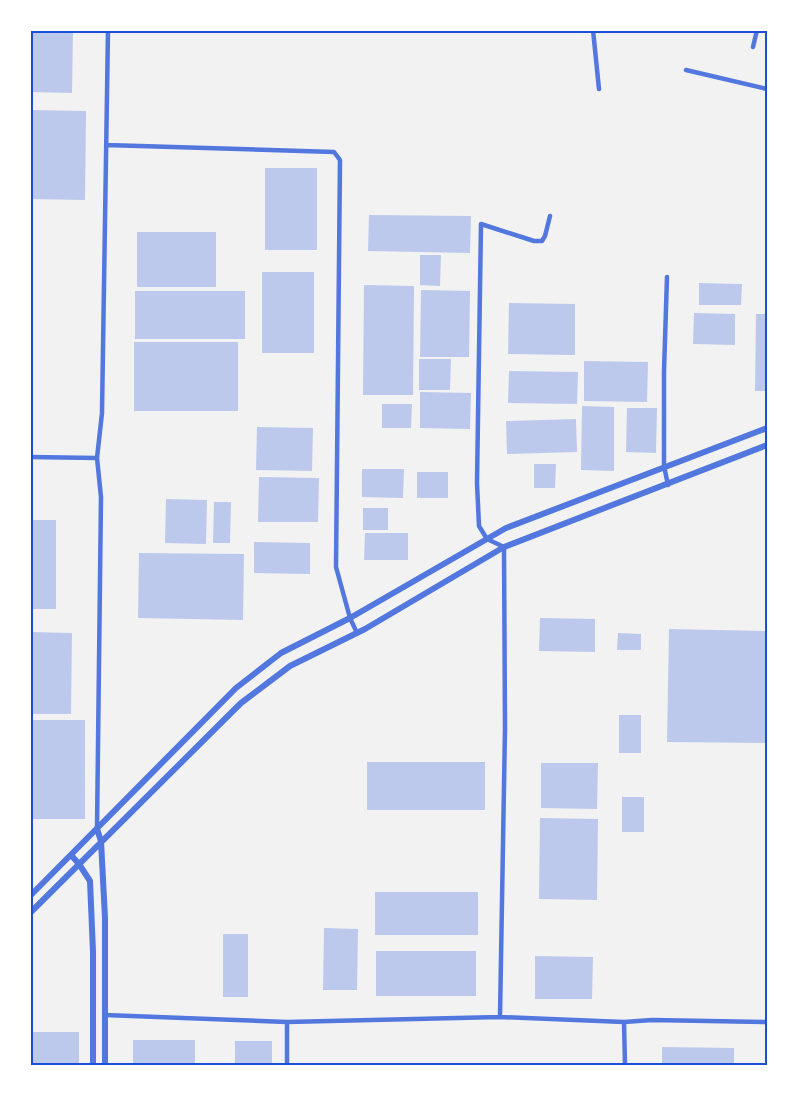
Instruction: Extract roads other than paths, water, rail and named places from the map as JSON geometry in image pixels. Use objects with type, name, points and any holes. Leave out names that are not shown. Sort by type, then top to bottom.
[{"type":"street","points":[[105,1065],[105,918],[101,841],[96,829],[101,497],[98,458],[102,413],[108,30]]},
{"type":"street","points":[[593,30],[599,89]]},
{"type":"street","points":[[753,47],[757,30]]},
{"type":"street","points":[[686,70],[767,89]]},
{"type":"street","points":[[106,145],[334,152],[340,160],[336,567],[350,618],[357,633]]},
{"type":"street","points":[[504,547],[487,539],[479,526],[477,483],[482,224],[534,241],[542,240],[545,236],[550,216]]},
{"type":"street","points":[[667,277],[664,466],[668,485]]},
{"type":"street","points":[[30,896],[236,688],[280,653],[350,618],[506,528],[767,428]]},
{"type":"street","points":[[30,913],[241,702],[290,666],[357,633],[504,547],[767,446]]},
{"type":"street","points":[[30,457],[98,458]]},
{"type":"street","points":[[500,1017],[504,547]]},
{"type":"street","points":[[70,855],[90,881],[93,952],[93,1065]]},
{"type":"street","points":[[105,1015],[287,1022],[500,1017],[624,1022],[652,1020],[767,1022]]},
{"type":"street","points":[[287,1022],[287,1065]]},
{"type":"street","points":[[624,1022],[625,1065]]}]
